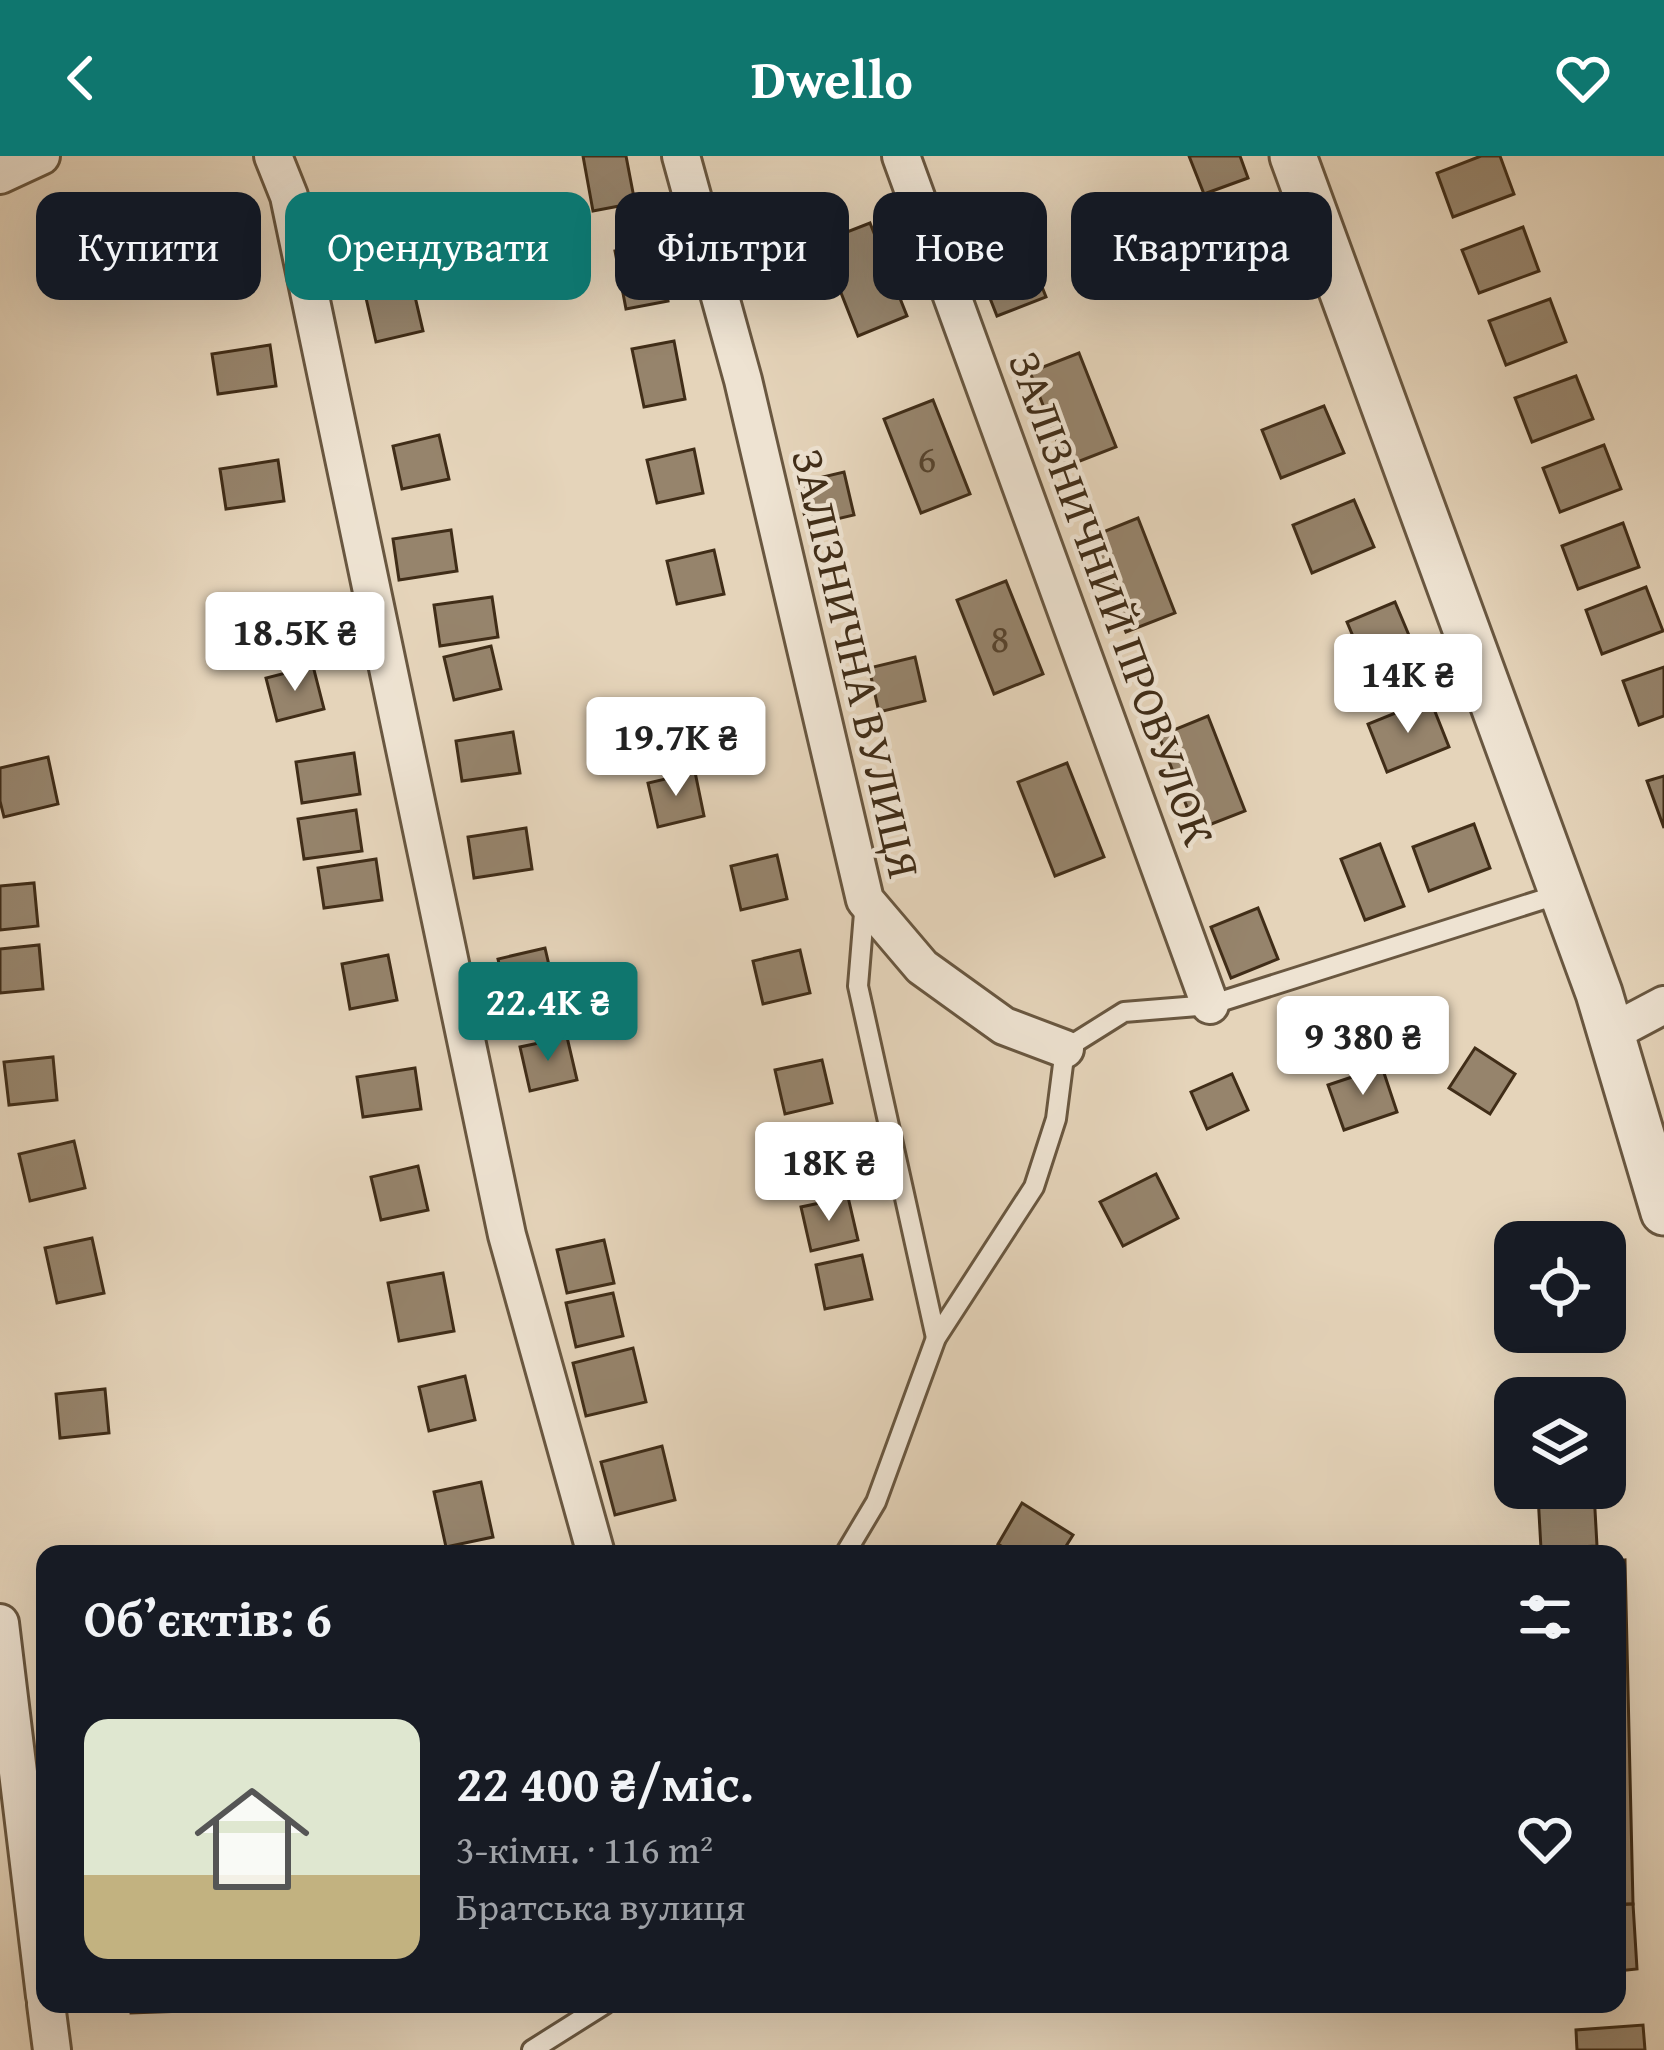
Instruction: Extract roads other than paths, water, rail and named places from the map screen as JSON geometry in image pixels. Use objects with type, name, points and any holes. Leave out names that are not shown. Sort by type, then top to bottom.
[{"type":"street","points":[[0,175],[40,156]]},
{"type":"street","points":[[273,156],[289,196],[507,1234],[593,1545]]},
{"type":"street","name":"ЗАЛІЗНИЧНА ВУЛИЦЯ","points":[[682,156],[743,380],[865,901]]},
{"type":"street","name":"ЗАЛІЗНИЧНИЙ ПРОВУЛОК","points":[[901,156],[1210,1005]]},
{"type":"street","points":[[1293,156],[1611,1033],[1664,1212]]},
{"type":"street","points":[[865,901],[922,967],[1004,1026],[1065,1048]]},
{"type":"street","points":[[1611,1033],[1663,1008]]},
{"type":"street","points":[[0,1623],[36,1925]]},
{"type":"street","points":[[47,2013],[52,2050]]},
{"type":"lane","points":[[850,1545],[876,1502],[936,1337],[1034,1186],[1056,1119],[1065,1048],[1124,1012],[1210,1005],[1561,894]]},
{"type":"lane","name":"ЗАЛІЗНИЧНА ВУЛИЦЯ","points":[[865,901],[858,986],[936,1337]]},
{"type":"lane","points":[[532,2050],[591,2013]]}]
